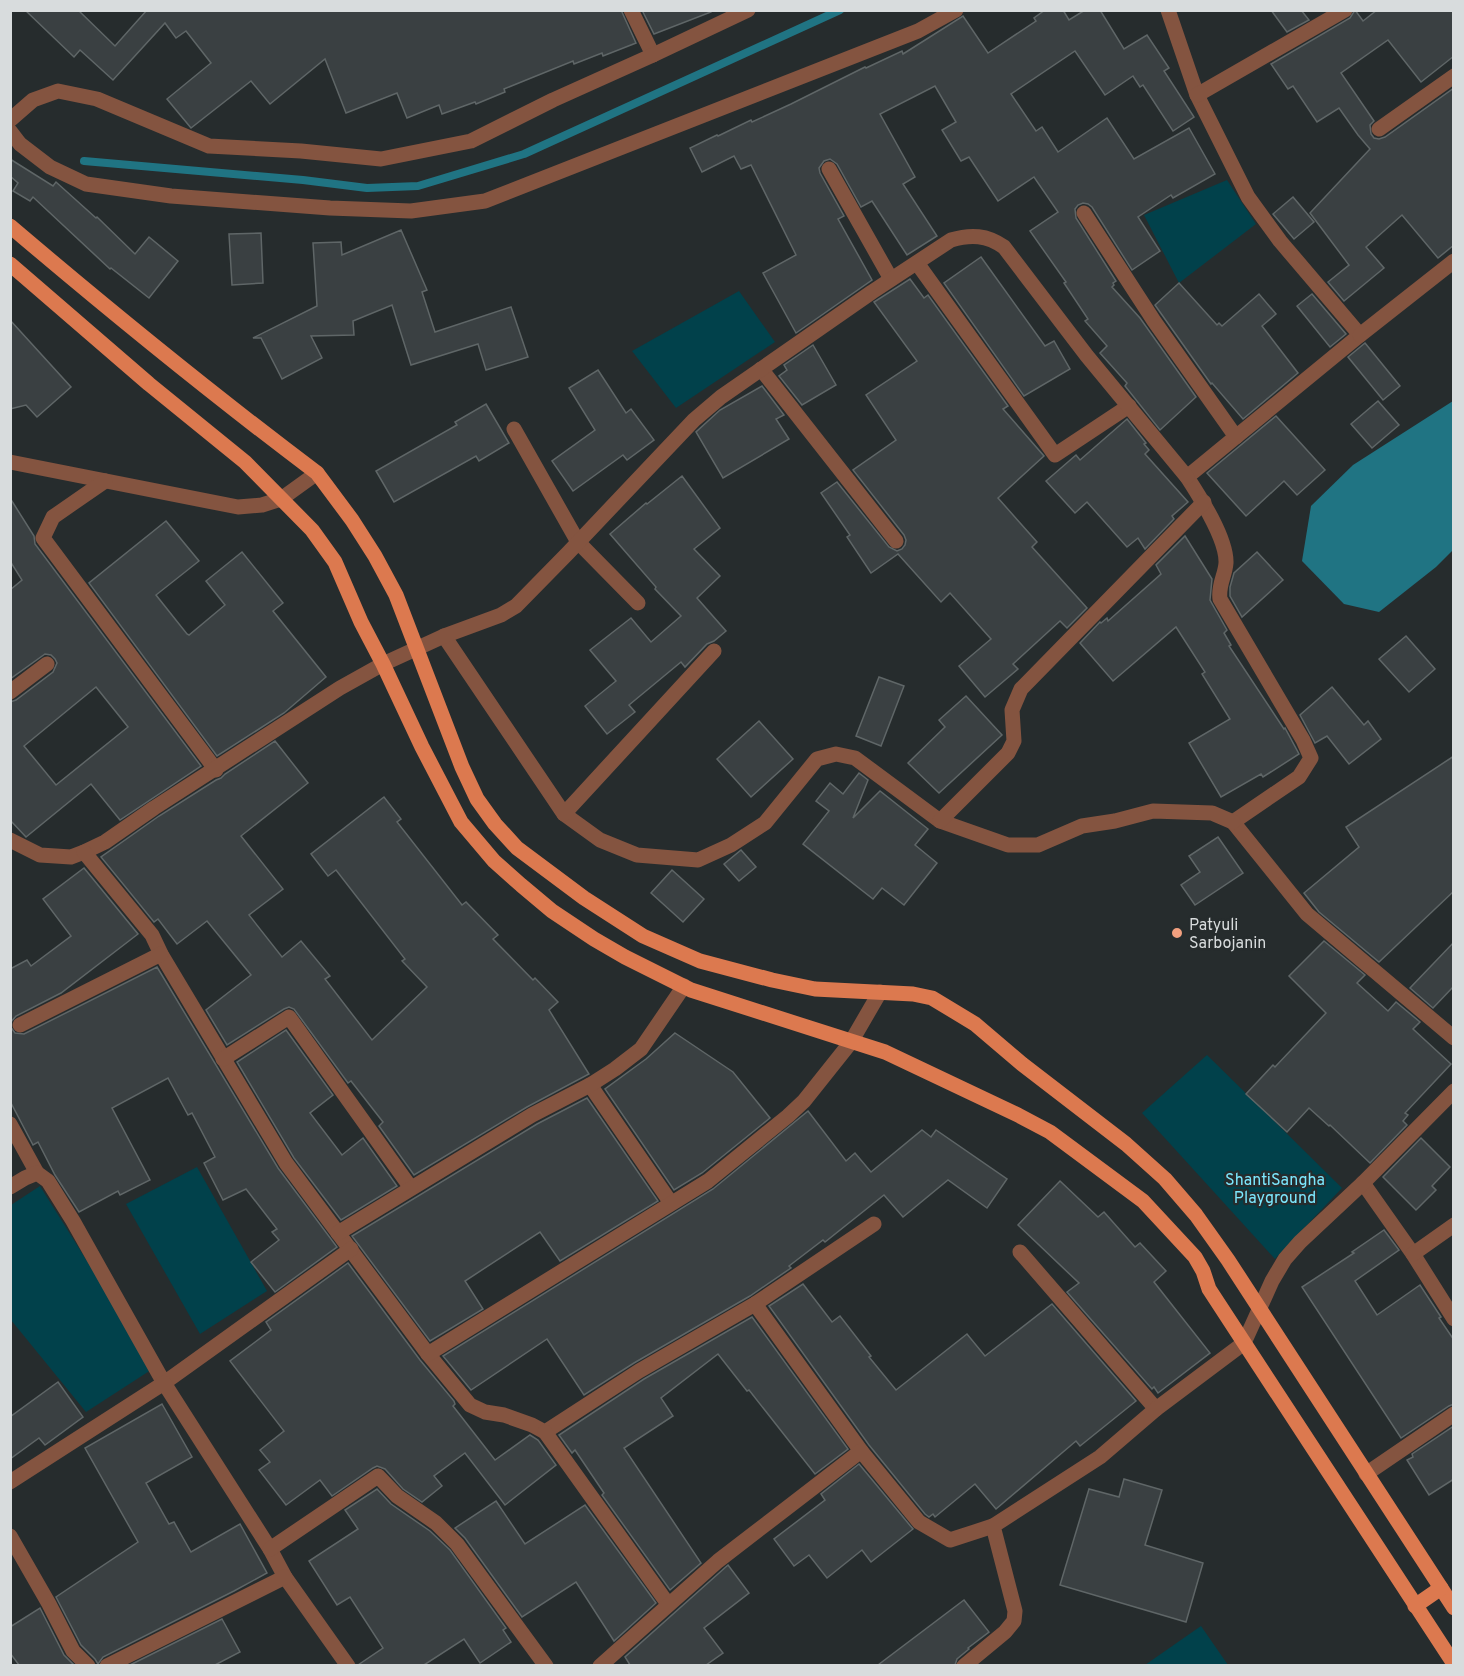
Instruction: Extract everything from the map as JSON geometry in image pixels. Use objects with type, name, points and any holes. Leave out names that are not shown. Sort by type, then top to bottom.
[{"type":"main road","points":[[10,226],[211,392],[317,473],[352,520],[375,556],[396,596],[462,767],[477,799],[495,824],[517,848],[584,898],[643,936],[700,961],[772,980],[815,988],[913,994],[932,998],[975,1024],[1022,1064],[1126,1144],[1165,1179],[1196,1215],[1228,1260],[1454,1608]]},
{"type":"main road","points":[[10,264],[149,384],[244,462],[312,530],[335,562],[361,622],[461,822],[494,861],[552,911],[625,957],[691,990],[885,1052],[1018,1115],[1050,1132],[1143,1202],[1195,1257],[1209,1289],[1454,1664]]},
{"type":"main road","points":[[1416,1606],[1441,1588]]},
{"type":"street","points":[[630,10],[653,55]]},
{"type":"street","points":[[10,120],[33,100],[58,91],[96,99],[209,146],[301,151],[381,159],[471,141],[553,100],[748,10]]},
{"type":"street","points":[[10,131],[20,144],[50,167],[86,184],[171,196],[330,208],[411,211],[485,201],[918,31],[956,10]]},
{"type":"street","points":[[1167,10],[1197,95],[1248,197],[1280,241],[1360,335]]},
{"type":"street","points":[[1197,95],[1345,10]]},
{"type":"street","points":[[1379,129],[1454,76]]},
{"type":"street","points":[[829,170],[891,279]]},
{"type":"street","points":[[1083,213],[1154,321],[1236,437]]},
{"type":"street","points":[[10,840],[40,855],[71,857],[84,852],[105,842],[340,688],[417,648],[501,615],[516,606],[694,420],[721,397],[891,279],[951,240],[964,236],[993,240],[1004,247],[1087,356],[1187,477],[1203,502],[1222,542],[1226,562],[1220,585],[1220,599],[1303,740],[1311,758],[1299,777],[1233,822]]},
{"type":"street","points":[[1187,477],[1454,261]]},
{"type":"street","points":[[916,263],[1055,455],[1129,406]]},
{"type":"street","points":[[761,369],[896,541]]},
{"type":"street","points":[[514,429],[578,542],[638,603]]},
{"type":"street","points":[[10,462],[238,507],[262,505],[281,499],[317,473]]},
{"type":"street","points":[[105,481],[53,517],[42,538],[216,770]]},
{"type":"street","points":[[940,821],[1008,753],[1014,741],[1012,710],[1021,689],[1203,502]]},
{"type":"street","points":[[444,636],[564,814],[600,840],[637,855],[698,860],[731,845],[765,823],[817,759],[836,754],[855,758],[940,821],[1008,845],[1038,846],[1082,826],[1115,821],[1153,811],[1212,813],[1233,822],[1306,914],[1454,1038]]},
{"type":"street","points":[[564,814],[714,651]]},
{"type":"street","points":[[10,692],[47,664]]},
{"type":"street","points":[[84,852],[152,935],[161,954],[286,1163],[428,1354],[470,1405],[485,1412],[504,1415],[532,1425],[545,1432],[668,1604]]},
{"type":"street","points":[[20,1025],[161,954]]},
{"type":"street","points":[[338,1233],[532,1115],[615,1069],[641,1048],[684,986]]},
{"type":"street","points":[[428,1354],[708,1181],[804,1101],[851,1042],[879,992]]},
{"type":"street","points":[[224,1059],[289,1017],[411,1188]]},
{"type":"street","points":[[590,1084],[671,1203]]},
{"type":"street","points":[[755,1304],[861,1451],[919,1522],[950,1540],[993,1526],[1100,1457],[1156,1409],[1244,1343],[1259,1307],[1285,1259],[1454,1090]]},
{"type":"street","points":[[10,1124],[37,1173],[48,1181],[73,1221],[164,1383],[270,1549],[285,1577],[348,1665]]},
{"type":"street","points":[[10,1187],[37,1173]]},
{"type":"street","points":[[1363,1183],[1413,1254],[1454,1319]]},
{"type":"street","points":[[545,1432],[639,1371],[755,1304],[874,1224]]},
{"type":"street","points":[[1413,1254],[1454,1224]]},
{"type":"street","points":[[10,1482],[164,1383],[351,1249]]},
{"type":"street","points":[[1020,1252],[1156,1409]]},
{"type":"street","points":[[1366,1474],[1454,1414]]},
{"type":"street","points":[[600,1665],[718,1561],[861,1451]]},
{"type":"street","points":[[270,1549],[378,1476],[397,1496],[436,1523],[457,1544],[546,1665]]},
{"type":"street","points":[[964,1665],[1005,1632],[1014,1621],[1015,1611],[993,1526]]},
{"type":"street","points":[[10,1536],[73,1651],[88,1665]]},
{"type":"street","points":[[107,1665],[285,1577]]},
{"type":"green space","points":[[1227,180],[1256,224],[1179,283],[1144,215]]},
{"type":"green space","points":[[739,291],[775,342],[676,408],[632,351]]},
{"type":"green space","name":"ShantiSangha Playground","points":[[1207,1055],[1342,1188],[1275,1259],[1142,1113]]},
{"type":"green space","points":[[197,1167],[267,1291],[200,1334],[126,1204]]},
{"type":"green space","points":[[40,1186],[154,1368],[86,1412],[11,1320],[11,1205]]},
{"type":"green space","points":[[1201,1626],[1228,1665],[1145,1665]]},
{"type":"shaded area","points":[[1453,401],[1453,550],[1436,567],[1379,612],[1344,604],[1302,561],[1311,506],[1353,465]]},
{"type":"building","points":[[25,10],[78,10],[115,46],[147,10],[621,10],[636,43],[603,56],[602,53],[574,64],[573,61],[504,89],[505,92],[476,104],[475,102],[442,114],[439,105],[407,118],[397,93],[346,113],[325,59],[270,104],[251,81],[191,128],[167,99],[211,63],[186,31],[176,38],[165,23],[113,80],[80,50],[74,57]]},
{"type":"building","points":[[642,10],[711,10],[711,12],[654,34]]},
{"type":"building","points":[[1045,10],[1063,10],[1069,20],[1085,10],[1100,10],[1124,49],[1147,35],[1169,68],[1164,71],[1194,117],[1173,131],[1143,85],[1140,87],[1133,76],[1105,95],[1075,51],[1011,94],[1036,131],[1042,127],[1058,152],[1107,118],[1134,159],[1189,128],[1215,174],[1173,198],[1171,195],[1138,217],[1160,251],[1132,270],[1092,207],[1083,203],[1075,209],[1076,218],[1116,281],[1112,287],[1140,318],[1196,397],[1160,430],[1125,386],[1127,383],[1100,353],[1107,346],[1085,321],[1088,319],[1064,283],[1066,282],[1030,231],[1058,212],[1034,177],[998,201],[969,157],[961,161],[942,130],[956,122],[935,86],[880,114],[915,177],[903,184],[937,236],[907,255],[872,201],[861,207],[837,164],[830,159],[824,161],[819,168],[820,173],[844,216],[838,219],[872,280],[796,333],[763,273],[796,255],[751,165],[741,169],[734,156],[702,172],[690,148],[791,104],[865,67],[902,51],[903,54],[963,16],[988,53],[1036,21],[1034,18]]},
{"type":"building","points":[[1271,10],[1301,10],[1309,20],[1287,32]]},
{"type":"building","points":[[1355,10],[1363,21],[1377,10],[1454,10],[1454,56],[1421,82],[1388,40],[1341,73],[1374,121],[1370,125],[1371,134],[1374,138],[1379,139],[1454,88],[1454,245],[1438,258],[1402,215],[1366,247],[1384,268],[1344,301],[1328,282],[1349,265],[1310,213],[1370,149],[1339,108],[1317,122],[1293,86],[1288,89],[1271,64],[1350,18]]},
{"type":"building","points":[[10,159],[53,186],[56,182],[135,254],[149,237],[178,261],[149,298],[110,269],[33,197],[30,201],[13,191],[18,183],[10,176]]},
{"type":"building","points":[[1293,197],[1314,222],[1294,239],[1273,214]]},
{"type":"building","points":[[401,230],[427,290],[422,292],[435,332],[511,307],[528,357],[486,370],[478,344],[411,365],[392,305],[353,321],[354,335],[311,336],[322,358],[282,379],[261,338],[253,338],[317,306],[313,243],[341,242],[342,255]]},
{"type":"building","points":[[261,233],[263,283],[232,285],[229,234]]},
{"type":"building","points":[[981,257],[1045,346],[1054,341],[1070,369],[1024,396],[944,283]]},
{"type":"building","points":[[910,279],[924,298],[928,295],[1008,406],[1003,409],[1044,456],[998,498],[1037,542],[1032,547],[1087,608],[1067,628],[1060,621],[1013,664],[1018,669],[985,697],[959,666],[991,639],[950,593],[941,602],[898,554],[871,573],[847,537],[850,535],[821,493],[837,482],[889,547],[897,551],[905,545],[904,535],[853,470],[896,440],[866,395],[917,361],[874,302]]},
{"type":"building","points":[[1179,283],[1217,325],[1219,323],[1222,326],[1259,294],[1276,314],[1262,326],[1298,373],[1243,419],[1211,384],[1155,305]]},
{"type":"building","points":[[1312,294],[1346,334],[1330,347],[1297,306]]},
{"type":"building","points":[[10,320],[71,387],[37,417],[26,405],[10,409]]},
{"type":"building","points":[[1365,343],[1400,386],[1383,400],[1348,357]]},
{"type":"building","points":[[813,345],[836,385],[802,405],[779,376],[787,370],[784,365]]},
{"type":"building","points":[[598,370],[626,413],[631,409],[654,440],[627,460],[623,455],[573,491],[552,461],[595,430],[569,388]]},
{"type":"building","points":[[762,386],[784,415],[776,419],[789,439],[723,478],[696,432],[720,410]]},
{"type":"building","points":[[1378,401],[1399,425],[1372,448],[1351,424]]},
{"type":"building","points":[[486,404],[509,443],[479,461],[476,456],[394,502],[376,471],[457,425],[455,422]]},
{"type":"building","points":[[1276,416],[1325,470],[1297,495],[1284,481],[1246,516],[1207,473]]},
{"type":"building","points":[[1127,419],[1146,443],[1144,444],[1149,450],[1145,454],[1188,502],[1172,516],[1174,519],[1145,549],[1138,538],[1127,547],[1087,502],[1075,513],[1046,481],[1076,455],[1080,460]]},
{"type":"building","points":[[682,476],[720,528],[694,549],[720,576],[697,598],[726,631],[707,644],[685,667],[681,662],[629,705],[635,712],[607,734],[585,706],[616,681],[590,650],[631,618],[651,642],[681,616],[655,589],[656,587],[610,534]]},
{"type":"building","points":[[10,498],[34,536],[35,544],[201,766],[120,820],[91,784],[26,837],[10,820],[10,702],[53,672],[57,663],[51,655],[45,654],[10,679],[10,590],[22,580],[10,561]],"holes":[[[96,687],[128,727],[56,785],[24,746]]]},
{"type":"building","points":[[166,521],[199,561],[156,595],[187,634],[189,635],[225,605],[206,581],[242,552],[283,603],[273,611],[326,677],[284,713],[217,756],[89,583]]},
{"type":"building","points":[[1185,536],[1212,579],[1210,600],[1227,630],[1224,633],[1231,645],[1229,646],[1285,728],[1299,754],[1263,777],[1261,774],[1221,797],[1189,743],[1230,719],[1202,674],[1205,672],[1176,627],[1113,681],[1080,643],[1100,622],[1107,618],[1108,621],[1161,574],[1156,565]]},
{"type":"building","points":[[1257,552],[1283,580],[1242,617],[1230,596],[1230,587],[1234,573]]},
{"type":"building","points":[[1406,636],[1435,669],[1409,692],[1379,659]]},
{"type":"building","points":[[879,677],[904,686],[881,746],[856,736]]},
{"type":"building","points":[[1332,687],[1364,725],[1368,721],[1381,739],[1349,764],[1327,736],[1315,743],[1300,715]]},
{"type":"building","points":[[966,696],[1002,735],[939,793],[908,763],[945,727],[939,720]]},
{"type":"building","points":[[759,721],[793,759],[751,797],[717,759]]},
{"type":"building","points":[[275,741],[308,783],[241,836],[283,889],[249,915],[282,957],[301,941],[330,976],[325,979],[372,1040],[427,987],[402,961],[405,959],[336,870],[328,876],[311,854],[384,797],[401,819],[397,822],[462,905],[466,902],[498,935],[493,939],[558,1002],[549,1010],[589,1074],[527,1107],[414,1175],[379,1126],[383,1122],[351,1081],[348,1083],[294,1009],[289,1007],[284,1009],[227,1045],[206,1010],[251,975],[207,921],[177,944],[158,919],[154,922],[101,857],[159,816]]},
{"type":"building","points":[[1454,756],[1454,891],[1379,962],[1319,912],[1304,893],[1359,847],[1346,827]]},
{"type":"building","points":[[859,773],[868,780],[853,818],[880,791],[928,829],[915,845],[937,863],[904,905],[882,888],[873,899],[803,844],[829,811],[816,801],[830,783],[843,794]]},
{"type":"building","points":[[1218,837],[1243,873],[1195,905],[1181,885],[1200,872],[1189,856]]},
{"type":"building","points":[[741,850],[756,867],[739,881],[724,864]]},
{"type":"building","points":[[84,868],[138,934],[61,993],[16,1016],[10,1023],[10,969],[27,960],[31,966],[71,936],[43,899]]},
{"type":"building","points":[[672,870],[704,899],[683,922],[651,893]]},
{"type":"building","points":[[1324,941],[1365,975],[1357,983],[1388,1011],[1396,1002],[1420,1022],[1413,1029],[1451,1064],[1405,1113],[1408,1115],[1403,1121],[1407,1125],[1370,1163],[1309,1108],[1287,1132],[1246,1094],[1326,1013],[1289,976]]},
{"type":"building","points":[[1454,942],[1454,986],[1433,1008],[1410,988]]},
{"type":"building","points":[[157,967],[278,1168],[337,1247],[275,1292],[251,1262],[279,1240],[272,1232],[277,1229],[246,1189],[223,1200],[204,1163],[215,1157],[192,1113],[188,1115],[168,1078],[112,1108],[150,1180],[120,1195],[118,1191],[79,1212],[55,1175],[38,1142],[33,1145],[10,1101],[10,1026],[15,1033],[24,1034]]},
{"type":"building","points":[[286,1030],[333,1095],[310,1113],[342,1155],[363,1138],[397,1186],[341,1220],[294,1158],[237,1062]]},
{"type":"building","points":[[675,1033],[733,1072],[770,1118],[702,1173],[674,1190],[605,1089],[646,1059]]},
{"type":"building","points":[[587,1098],[658,1201],[560,1261],[540,1232],[465,1281],[483,1309],[430,1341],[352,1236],[537,1124]]},
{"type":"building","points":[[808,1111],[846,1161],[855,1153],[871,1172],[922,1130],[931,1137],[936,1130],[1007,1179],[987,1208],[948,1180],[903,1217],[884,1195],[825,1242],[823,1240],[789,1266],[791,1268],[750,1296],[634,1363],[584,1395],[547,1339],[471,1390],[443,1356],[713,1189]]},
{"type":"building","points":[[1421,1138],[1450,1167],[1432,1186],[1436,1190],[1416,1210],[1383,1177]]},
{"type":"building","points":[[1060,1181],[1098,1217],[1104,1212],[1135,1247],[1140,1243],[1166,1271],[1154,1282],[1210,1353],[1158,1393],[1067,1292],[1079,1283],[1018,1225]]},
{"type":"building","points":[[1384,1230],[1399,1250],[1355,1281],[1377,1315],[1420,1285],[1454,1340],[1454,1404],[1401,1438],[1302,1287]]},
{"type":"building","points":[[348,1263],[420,1360],[454,1401],[453,1406],[495,1460],[530,1435],[538,1440],[556,1465],[505,1505],[465,1453],[434,1476],[442,1486],[422,1502],[403,1489],[385,1469],[377,1466],[332,1496],[320,1480],[286,1505],[259,1470],[270,1462],[260,1450],[284,1431],[230,1361],[271,1330],[266,1322]]},
{"type":"building","points":[[803,1284],[832,1322],[840,1316],[896,1390],[967,1334],[985,1356],[1052,1304],[1136,1401],[1080,1446],[1076,1441],[996,1509],[975,1484],[935,1517],[933,1514],[929,1517],[869,1445],[769,1306]]},
{"type":"building","points":[[752,1317],[848,1449],[815,1474],[718,1354],[661,1398],[673,1416],[624,1448],[701,1563],[670,1590],[602,1495],[604,1493],[575,1450],[572,1453],[559,1435],[644,1379]]},
{"type":"building","points":[[58,1382],[83,1417],[45,1445],[39,1438],[10,1459],[10,1417]]},
{"type":"building","points":[[162,1404],[192,1457],[146,1483],[169,1524],[174,1522],[191,1552],[240,1524],[267,1573],[103,1657],[98,1664],[81,1645],[56,1597],[138,1542],[85,1448]]},
{"type":"building","points":[[1454,1426],[1454,1479],[1429,1495],[1407,1460],[1413,1457],[1412,1454]]},
{"type":"building","points":[[859,1464],[913,1529],[871,1562],[862,1550],[827,1578],[809,1555],[794,1566],[774,1539],[825,1500],[821,1494]]},
{"type":"building","points":[[1124,1479],[1162,1490],[1145,1545],[1203,1563],[1186,1622],[1060,1585],[1089,1489],[1119,1497]]},
{"type":"building","points":[[377,1489],[391,1504],[430,1531],[450,1550],[506,1628],[503,1630],[511,1642],[480,1663],[464,1639],[424,1665],[358,1665],[383,1648],[350,1597],[337,1605],[309,1561],[358,1529],[345,1510]]},
{"type":"building","points":[[496,1501],[525,1544],[585,1505],[656,1603],[614,1641],[576,1582],[522,1617],[465,1538],[455,1528]]},
{"type":"building","points":[[728,1565],[749,1593],[704,1628],[723,1653],[706,1665],[630,1665],[625,1657]]},
{"type":"building","points":[[964,1600],[989,1632],[968,1648],[957,1659],[955,1665],[878,1665]]},
{"type":"building","points":[[40,1608],[64,1655],[74,1665],[19,1665],[10,1653],[10,1627]]},
{"type":"building","points":[[222,1619],[240,1652],[215,1665],[130,1665]]},
{"type":"waterway","points":[[84,161],[303,180],[367,188],[418,186],[524,154],[840,10]]},
{"type":"place","name":"Patyuli Sarbojanin","points":[[1177,933]]}]
